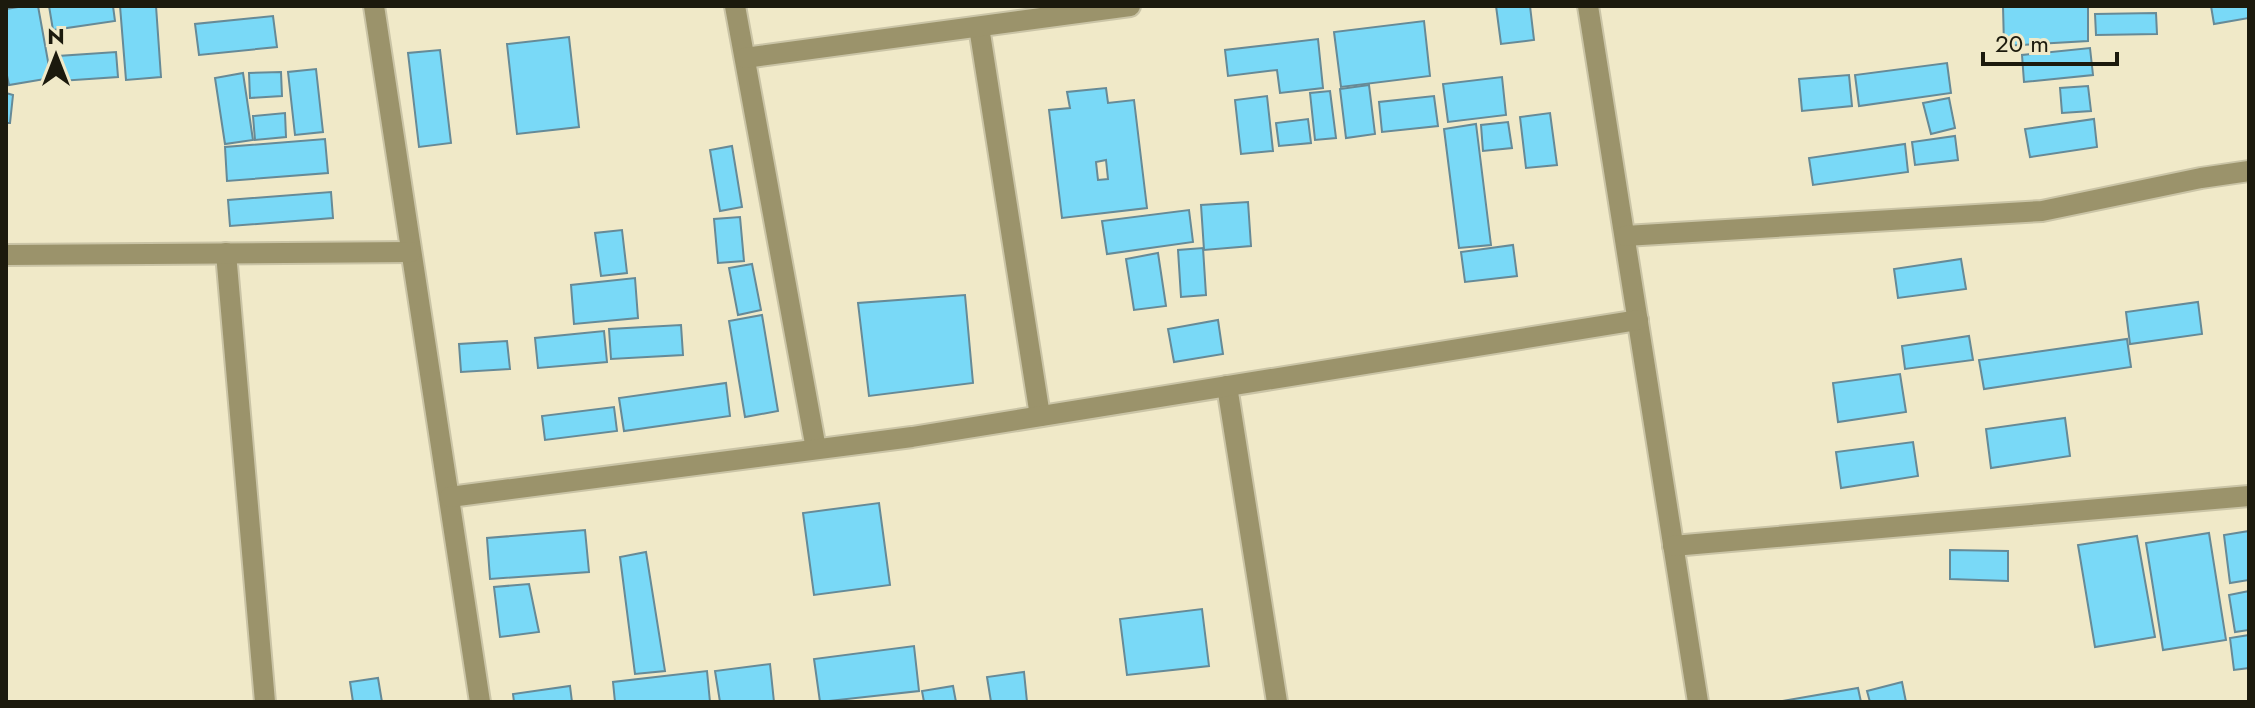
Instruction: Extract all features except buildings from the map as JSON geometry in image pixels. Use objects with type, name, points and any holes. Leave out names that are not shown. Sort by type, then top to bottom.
[{"type":"street","points":[[374,6],[480,702]]},
{"type":"street","points":[[735,6],[816,449]]},
{"type":"street","points":[[745,58],[1130,6]]},
{"type":"street","points":[[1588,6],[1698,702]]},
{"type":"street","points":[[979,27],[1040,416]]},
{"type":"street","points":[[1625,236],[2042,211],[2249,171]]},
{"type":"street","points":[[6,255],[411,252]]},
{"type":"street","points":[[226,253],[265,702]]},
{"type":"street","points":[[450,497],[1040,416],[1638,320]]},
{"type":"street","points":[[1227,386],[1277,702]]},
{"type":"street","points":[[1673,546],[2249,496]]}]
